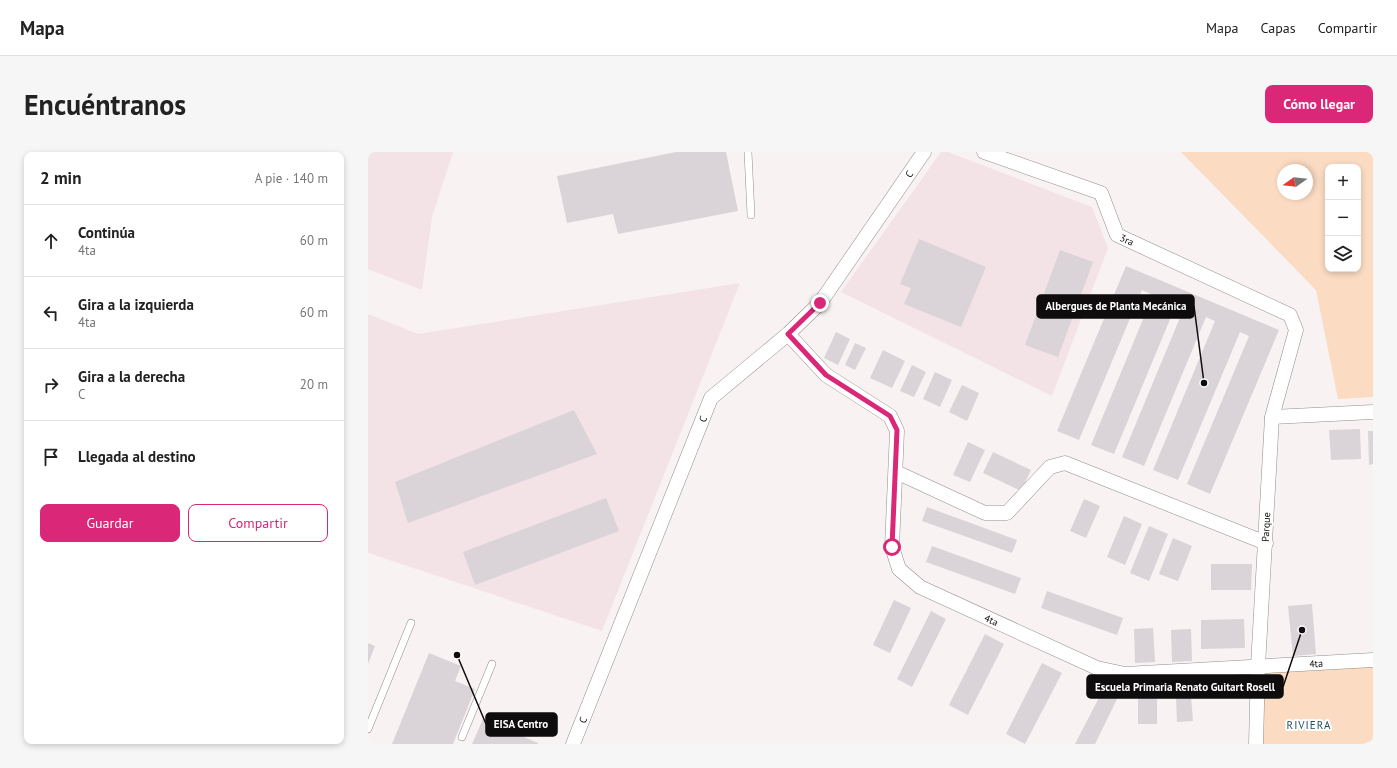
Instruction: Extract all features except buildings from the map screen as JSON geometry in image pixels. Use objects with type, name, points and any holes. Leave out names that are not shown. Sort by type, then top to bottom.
[{"type":"street","name":"C","points":[[573,744],[711,398],[788,334],[820,303],[924,152]]},
{"type":"street","name":"3ra","points":[[984,152],[1101,193],[1117,235],[1290,315]]},
{"type":"street","name":"Parque","points":[[1256,744],[1258,666],[1272,417],[1296,330],[1290,315]]},
{"type":"street","name":"4ta","points":[[788,334],[826,375],[890,416],[897,430],[892,547],[899,569],[920,587],[1097,668],[1125,674],[1373,660]]},
{"type":"street","points":[[1272,417],[1373,412]]},
{"type":"street","points":[[896,472],[985,513],[1007,513],[1050,467],[1066,463],[1266,543]]},
{"type":"lane","points":[[748,152],[751,215]]},
{"type":"lane","points":[[368,729],[411,622]]},
{"type":"lane","points":[[462,737],[492,664]]},
{"type":"shaded area","points":[[368,152],[453,152],[432,217],[422,290],[368,269]]},
{"type":"shaded area","points":[[941,152],[948,152],[1092,207],[1108,248],[1052,396],[841,292]]},
{"type":"shaded area","points":[[1181,152],[1373,152],[1373,397],[1338,399],[1316,290]]},
{"type":"shaded area","points":[[740,283],[602,631],[368,553],[368,314],[418,334]]},
{"type":"shaded area","points":[[1373,665],[1373,740],[1363,744],[1262,744],[1263,669]]},
{"type":"place","name":"Albergues de Planta Mecánica","points":[[1204,383]]},
{"type":"place","name":"Escuela Primaria Renato Guitart Rosell","points":[[1302,630]]},
{"type":"place","name":"EISA Centro","points":[[457,655]]},
{"type":"district","name":"RIVIERA","points":[[1309,725]]},
{"type":"route","points":[[820,303],[788,334],[826,375],[890,416],[897,430],[892,547]]}]
